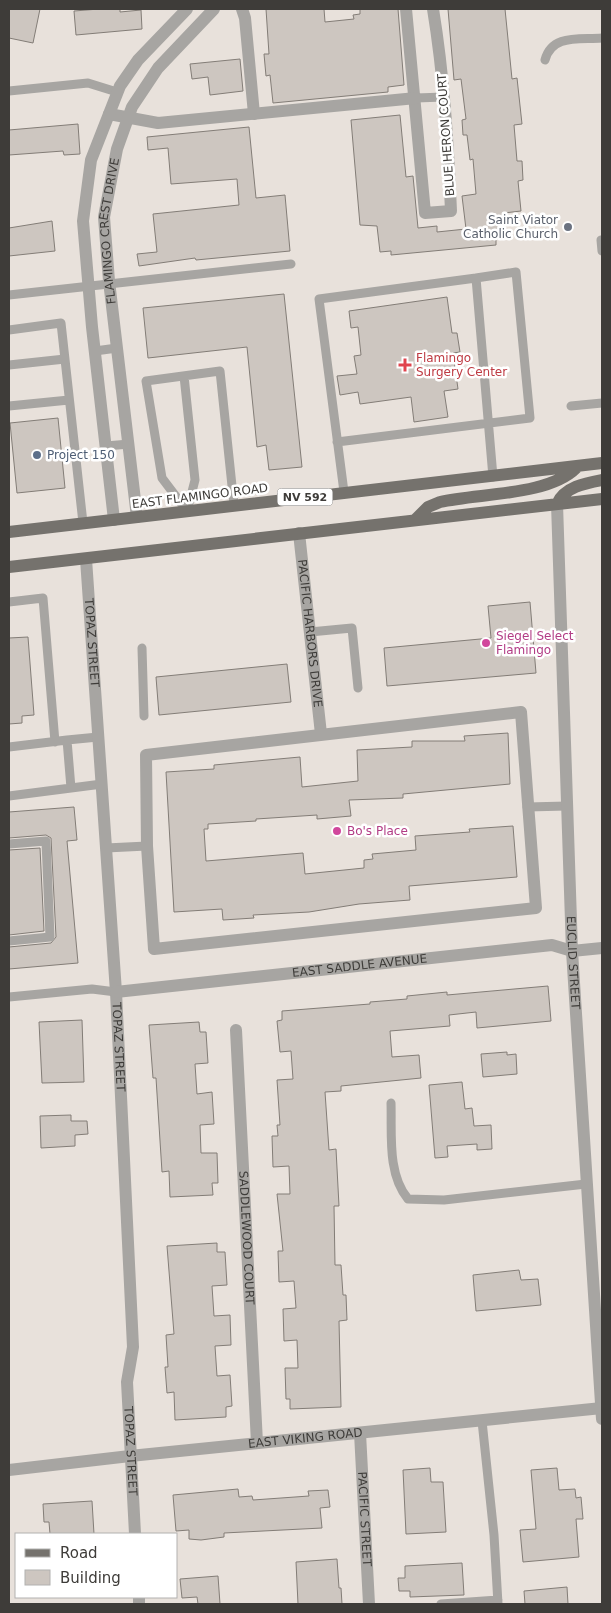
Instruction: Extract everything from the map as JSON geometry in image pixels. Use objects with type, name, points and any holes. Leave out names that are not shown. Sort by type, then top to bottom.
[{"type":"main road","name":"EAST FLAMINGO ROAD","points":[[9,532],[602,463]]},
{"type":"main road","points":[[416,520],[428,507],[440,502],[536,488],[560,480],[578,466]]},
{"type":"main road","points":[[557,504],[559,499],[577,486],[602,480]]},
{"type":"main road","points":[[9,567],[602,499]]},
{"type":"street","name":"FLAMINGO CREST DRIVE","points":[[114,520],[82,221],[91,160],[118,92],[138,60],[187,9]]},
{"type":"street","name":"FLAMINGO CREST DRIVE","points":[[137,517],[109,285],[104,217],[117,149],[132,107],[158,68],[214,9]]},
{"type":"street","points":[[242,9],[245,18],[254,114]]},
{"type":"street","name":"BLUE HERON COURT","points":[[406,9],[416,98],[425,213],[451,211],[444,97],[433,9]]},
{"type":"street","points":[[109,114],[158,123],[416,98]]},
{"type":"street","name":"EUCLID STREET","points":[[557,504],[572,951],[602,1419]]},
{"type":"street","name":"PACIFIC HARBORS DRIVE","points":[[299,533],[321,734]]},
{"type":"street","name":"TOPAZ STREET","points":[[86,559],[116,992],[133,1347],[127,1382],[135,1533]]},
{"type":"street","points":[[520,712],[527,808],[536,908],[154,949],[147,846],[146,755],[520,712]]},
{"type":"street","name":"EAST SADDLE AVENUE","points":[[116,992],[552,945],[572,951],[602,948]]},
{"type":"street","name":"SADDLEWOOD COURT","points":[[236,1030],[258,1443]]},
{"type":"street","name":"EAST VIKING ROAD","points":[[9,1470],[602,1408]]},
{"type":"street","name":"PACIFIC STREET","points":[[360,1433],[369,1604]]},
{"type":"lane","points":[[544,60],[550,46],[557,42],[602,38]]},
{"type":"lane","points":[[9,91],[88,83],[118,92]]},
{"type":"lane","points":[[416,98],[444,97]]},
{"type":"lane","points":[[601,240],[602,251]]},
{"type":"lane","points":[[9,295],[291,264]]},
{"type":"lane","points":[[337,442],[530,418],[516,272],[319,299],[337,442],[344,492]]},
{"type":"lane","points":[[476,278],[493,477]]},
{"type":"lane","points":[[9,330],[61,323],[83,523]]},
{"type":"lane","points":[[95,351],[117,348]]},
{"type":"lane","points":[[9,365],[65,359]]},
{"type":"lane","points":[[187,511],[162,478],[146,381],[220,371],[234,505]]},
{"type":"lane","points":[[184,376],[195,480],[187,511]]},
{"type":"lane","points":[[9,406],[69,400]]},
{"type":"lane","points":[[570,406],[602,403]]},
{"type":"lane","points":[[106,446],[128,444]]},
{"type":"lane","points":[[9,602],[42,598],[55,742]]},
{"type":"lane","points":[[310,632],[352,628],[358,688]]},
{"type":"lane","points":[[142,648],[144,716]]},
{"type":"lane","points":[[9,747],[98,737]]},
{"type":"lane","points":[[67,740],[71,788]]},
{"type":"lane","points":[[9,796],[102,784]]},
{"type":"lane","points":[[527,808],[568,806]]},
{"type":"lane","points":[[9,844],[46,841],[50,937],[9,941]]},
{"type":"lane","points":[[106,848],[147,846]]},
{"type":"lane","points":[[9,996],[92,989],[116,992]]},
{"type":"lane","points":[[391,1103],[393,1160],[398,1188],[408,1198],[444,1200],[586,1184]]},
{"type":"lane","points":[[441,1604],[498,1602],[494,1535],[482,1420]]},
{"type":"building","points":[[9,9],[40,9],[33,43],[9,38]]},
{"type":"building","points":[[120,9],[120,12],[141,10],[142,29],[76,35],[74,11]]},
{"type":"building","points":[[266,9],[324,9],[325,22],[354,19],[353,15],[360,14],[360,9],[398,9],[404,85],[388,87],[388,92],[273,103],[270,75],[266,76],[264,54],[269,54]]},
{"type":"building","points":[[448,9],[505,9],[512,79],[517,78],[522,124],[514,125],[517,161],[522,161],[523,180],[518,181],[521,211],[504,213],[506,238],[496,239],[496,245],[391,255],[391,251],[380,252],[377,226],[360,225],[351,120],[400,115],[406,177],[413,176],[418,228],[437,226],[437,232],[466,229],[462,196],[476,194],[473,159],[470,160],[467,135],[463,135],[462,120],[466,119],[461,79],[454,80]]},
{"type":"building","points":[[240,59],[243,91],[210,95],[208,77],[192,79],[190,64]]},
{"type":"building","points":[[78,124],[80,154],[64,155],[63,151],[9,155],[9,130]]},
{"type":"building","points":[[249,127],[256,198],[285,195],[290,251],[196,260],[195,258],[139,266],[137,254],[157,252],[153,214],[239,205],[237,179],[171,184],[168,148],[148,150],[147,137]]},
{"type":"building","points":[[52,221],[55,251],[9,256],[9,228]]},
{"type":"building","points":[[284,294],[302,467],[269,470],[266,445],[257,447],[247,347],[148,358],[143,308]]},
{"type":"building","name":"Flamingo Surgery Center","points":[[447,297],[452,333],[457,333],[460,352],[453,353],[458,389],[444,391],[448,417],[414,422],[411,397],[360,404],[358,392],[340,395],[337,376],[357,374],[354,356],[361,355],[358,327],[351,328],[349,311]]},
{"type":"building","name":"Project 150","points":[[58,418],[65,488],[17,493],[10,423]]},
{"type":"building","name":"Siegel Select Flamingo","points":[[530,602],[536,673],[387,686],[384,648],[491,638],[488,606]]},
{"type":"building","points":[[28,637],[34,715],[22,716],[22,723],[9,724],[9,638]]},
{"type":"building","points":[[287,664],[291,702],[159,715],[156,677]]},
{"type":"building","points":[[508,733],[510,784],[403,794],[403,798],[349,800],[351,816],[317,819],[317,815],[208,824],[208,829],[204,829],[206,861],[303,853],[305,874],[364,868],[364,860],[373,859],[372,854],[416,850],[415,836],[470,832],[469,829],[513,826],[517,877],[409,886],[410,900],[359,904],[309,912],[253,915],[254,918],[223,920],[222,909],[174,912],[166,772],[214,769],[214,765],[300,757],[302,787],[358,781],[357,750],[412,747],[412,741],[465,741],[464,736]]},
{"type":"building","points":[[74,807],[77,840],[67,841],[78,963],[9,969],[9,947],[51,943],[56,937],[51,838],[46,835],[9,838],[9,812]]},
{"type":"building","points":[[40,848],[44,931],[9,935],[9,850]]},
{"type":"building","points":[[548,986],[551,1021],[477,1028],[476,1012],[449,1015],[450,1026],[390,1031],[392,1057],[419,1055],[421,1078],[341,1086],[341,1091],[325,1092],[329,1150],[336,1149],[339,1206],[334,1206],[335,1265],[341,1265],[343,1295],[346,1295],[347,1320],[339,1321],[341,1407],[290,1409],[290,1399],[286,1399],[285,1368],[298,1368],[297,1340],[284,1341],[283,1309],[296,1308],[294,1281],[279,1282],[278,1251],[283,1251],[277,1194],[290,1194],[289,1166],[273,1167],[272,1136],[278,1136],[277,1125],[280,1125],[277,1080],[293,1079],[291,1051],[280,1052],[277,1021],[282,1020],[282,1011],[370,1004],[370,1002],[407,999],[407,996],[447,992],[447,995]]},
{"type":"building","points":[[82,1020],[84,1082],[42,1083],[39,1022]]},
{"type":"building","points":[[199,1022],[200,1032],[206,1032],[208,1063],[195,1064],[197,1094],[212,1092],[214,1124],[200,1125],[201,1153],[217,1153],[218,1183],[212,1183],[213,1195],[170,1197],[169,1171],[162,1172],[156,1078],[153,1078],[149,1025]]},
{"type":"building","points":[[507,1052],[507,1055],[516,1054],[517,1074],[483,1077],[481,1054]]},
{"type":"building","points":[[462,1082],[465,1109],[472,1108],[474,1126],[491,1125],[492,1149],[477,1150],[477,1144],[447,1146],[448,1157],[435,1158],[429,1085]]},
{"type":"building","points":[[71,1115],[71,1121],[87,1121],[88,1134],[75,1135],[75,1146],[41,1148],[40,1116]]},
{"type":"building","points":[[217,1243],[217,1252],[225,1252],[227,1285],[212,1286],[214,1316],[230,1315],[231,1345],[215,1346],[217,1376],[230,1375],[232,1406],[226,1407],[226,1417],[175,1420],[174,1392],[167,1393],[165,1367],[168,1367],[166,1335],[174,1334],[167,1246]]},
{"type":"building","points":[[519,1270],[521,1280],[538,1279],[541,1305],[476,1311],[473,1275]]},
{"type":"building","points":[[430,1468],[431,1482],[443,1482],[446,1532],[406,1534],[403,1470]]},
{"type":"building","points":[[557,1468],[559,1490],[575,1489],[576,1498],[581,1497],[583,1519],[576,1519],[579,1557],[523,1562],[520,1530],[536,1529],[531,1470]]},
{"type":"building","points":[[238,1489],[239,1497],[252,1496],[253,1500],[309,1496],[308,1491],[328,1490],[330,1507],[320,1508],[322,1528],[224,1533],[224,1537],[201,1540],[189,1539],[189,1530],[176,1531],[173,1495]]},
{"type":"building","points":[[92,1501],[94,1533],[50,1533],[49,1522],[44,1522],[43,1504]]},
{"type":"building","points":[[337,1559],[342,1604],[298,1604],[296,1562]]},
{"type":"building","points":[[462,1563],[464,1595],[410,1597],[410,1591],[399,1591],[398,1578],[405,1578],[405,1566]]},
{"type":"building","points":[[218,1576],[220,1604],[198,1604],[197,1597],[182,1598],[180,1579]]},
{"type":"building","points":[[567,1587],[568,1604],[525,1604],[524,1591]]},
{"type":"place","name":"Saint Viator Catholic Church","points":[[568,227]]},
{"type":"place","name":"Flamingo Surgery Center","points":[[405,365]]},
{"type":"place","name":"Project 150","points":[[37,455]]},
{"type":"place","name":"Siegel Select Flamingo","points":[[486,643]]},
{"type":"place","name":"Bo's Place","points":[[337,831]]}]
